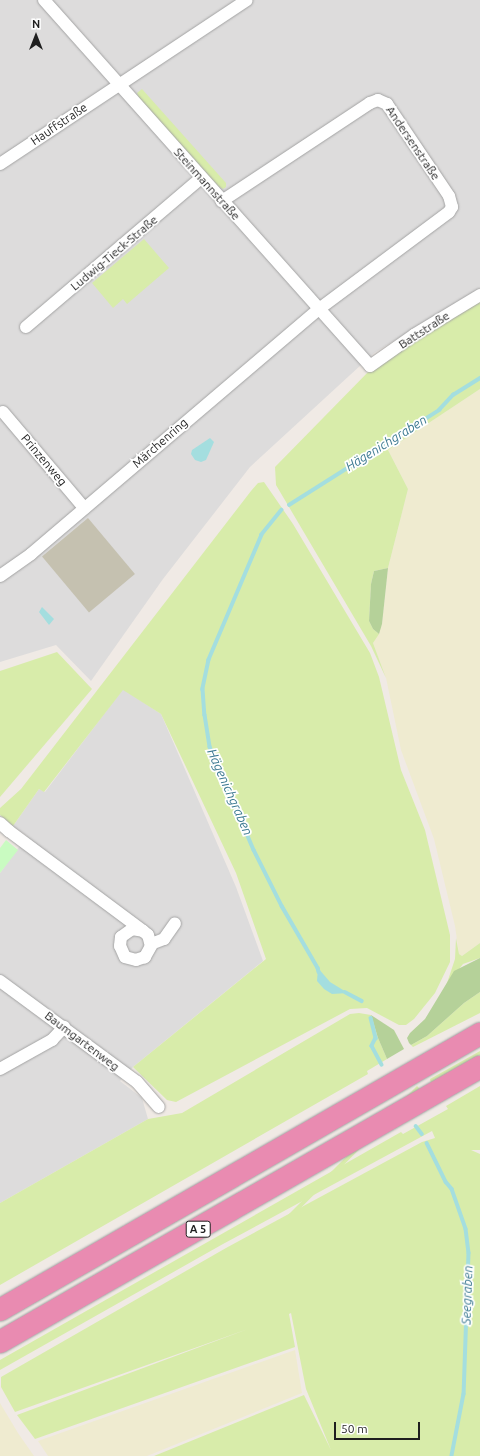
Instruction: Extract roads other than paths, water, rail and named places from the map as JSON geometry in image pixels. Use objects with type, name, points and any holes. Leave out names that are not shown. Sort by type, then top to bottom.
[{"type":"highway","name":"A 5","points":[[0,1310],[480,1034]]},
{"type":"highway","name":"A 5","points":[[0,1342],[480,1067]]},
{"type":"street","name":"Steinmannstraße","points":[[44,0],[370,366]]},
{"type":"street","name":"Hauffstraße","points":[[0,164],[118,84],[247,0]]},
{"type":"street","name":"Andersenstraße","points":[[222,201],[370,103],[378,100],[387,104],[449,196],[452,207],[449,212],[319,309]]},
{"type":"street","name":"Ludwig-Tieck-Straße","points":[[26,327],[201,178]]},
{"type":"street","name":"Battstraße","points":[[370,366],[414,335],[480,295]]},
{"type":"street","name":"Märchenring","points":[[0,576],[84,508],[319,309]]},
{"type":"street","name":"Prinzenweg","points":[[3,412],[84,508]]},
{"type":"street","points":[[0,823],[143,931],[148,935],[151,944],[148,954],[140,959],[132,960],[122,953],[120,942],[124,933],[132,929],[143,931]]},
{"type":"street","points":[[151,944],[164,939],[175,923]]},
{"type":"street","name":"Baumgartenweg","points":[[0,981],[137,1082],[159,1107]]},
{"type":"street","points":[[0,1069],[52,1040],[64,1027]]},
{"type":"water","points":[[210,438],[214,442],[206,460],[201,462],[195,460],[191,454],[192,450]]},
{"type":"water","points":[[42,607],[54,619],[49,625],[39,612]]},
{"type":"water","points":[[318,968],[330,982],[348,993],[332,994],[324,989],[317,981]]},
{"type":"waterway","name":"Hägenichgraben","points":[[289,505],[439,410],[453,395],[480,378]]},
{"type":"waterway","name":"Hägenichgraben","points":[[282,510],[262,535],[209,660],[203,689],[205,715],[210,747],[254,850],[282,906],[319,972]]},
{"type":"waterway","name":"Hägenichgraben","points":[[345,992],[362,1001]]},
{"type":"waterway","points":[[371,1018],[376,1038],[372,1046],[382,1065]]},
{"type":"waterway","points":[[416,1126],[422,1134]]},
{"type":"waterway","name":"Seegraben","points":[[427,1143],[446,1182],[452,1189],[466,1229],[469,1253],[464,1394],[452,1456]]}]
